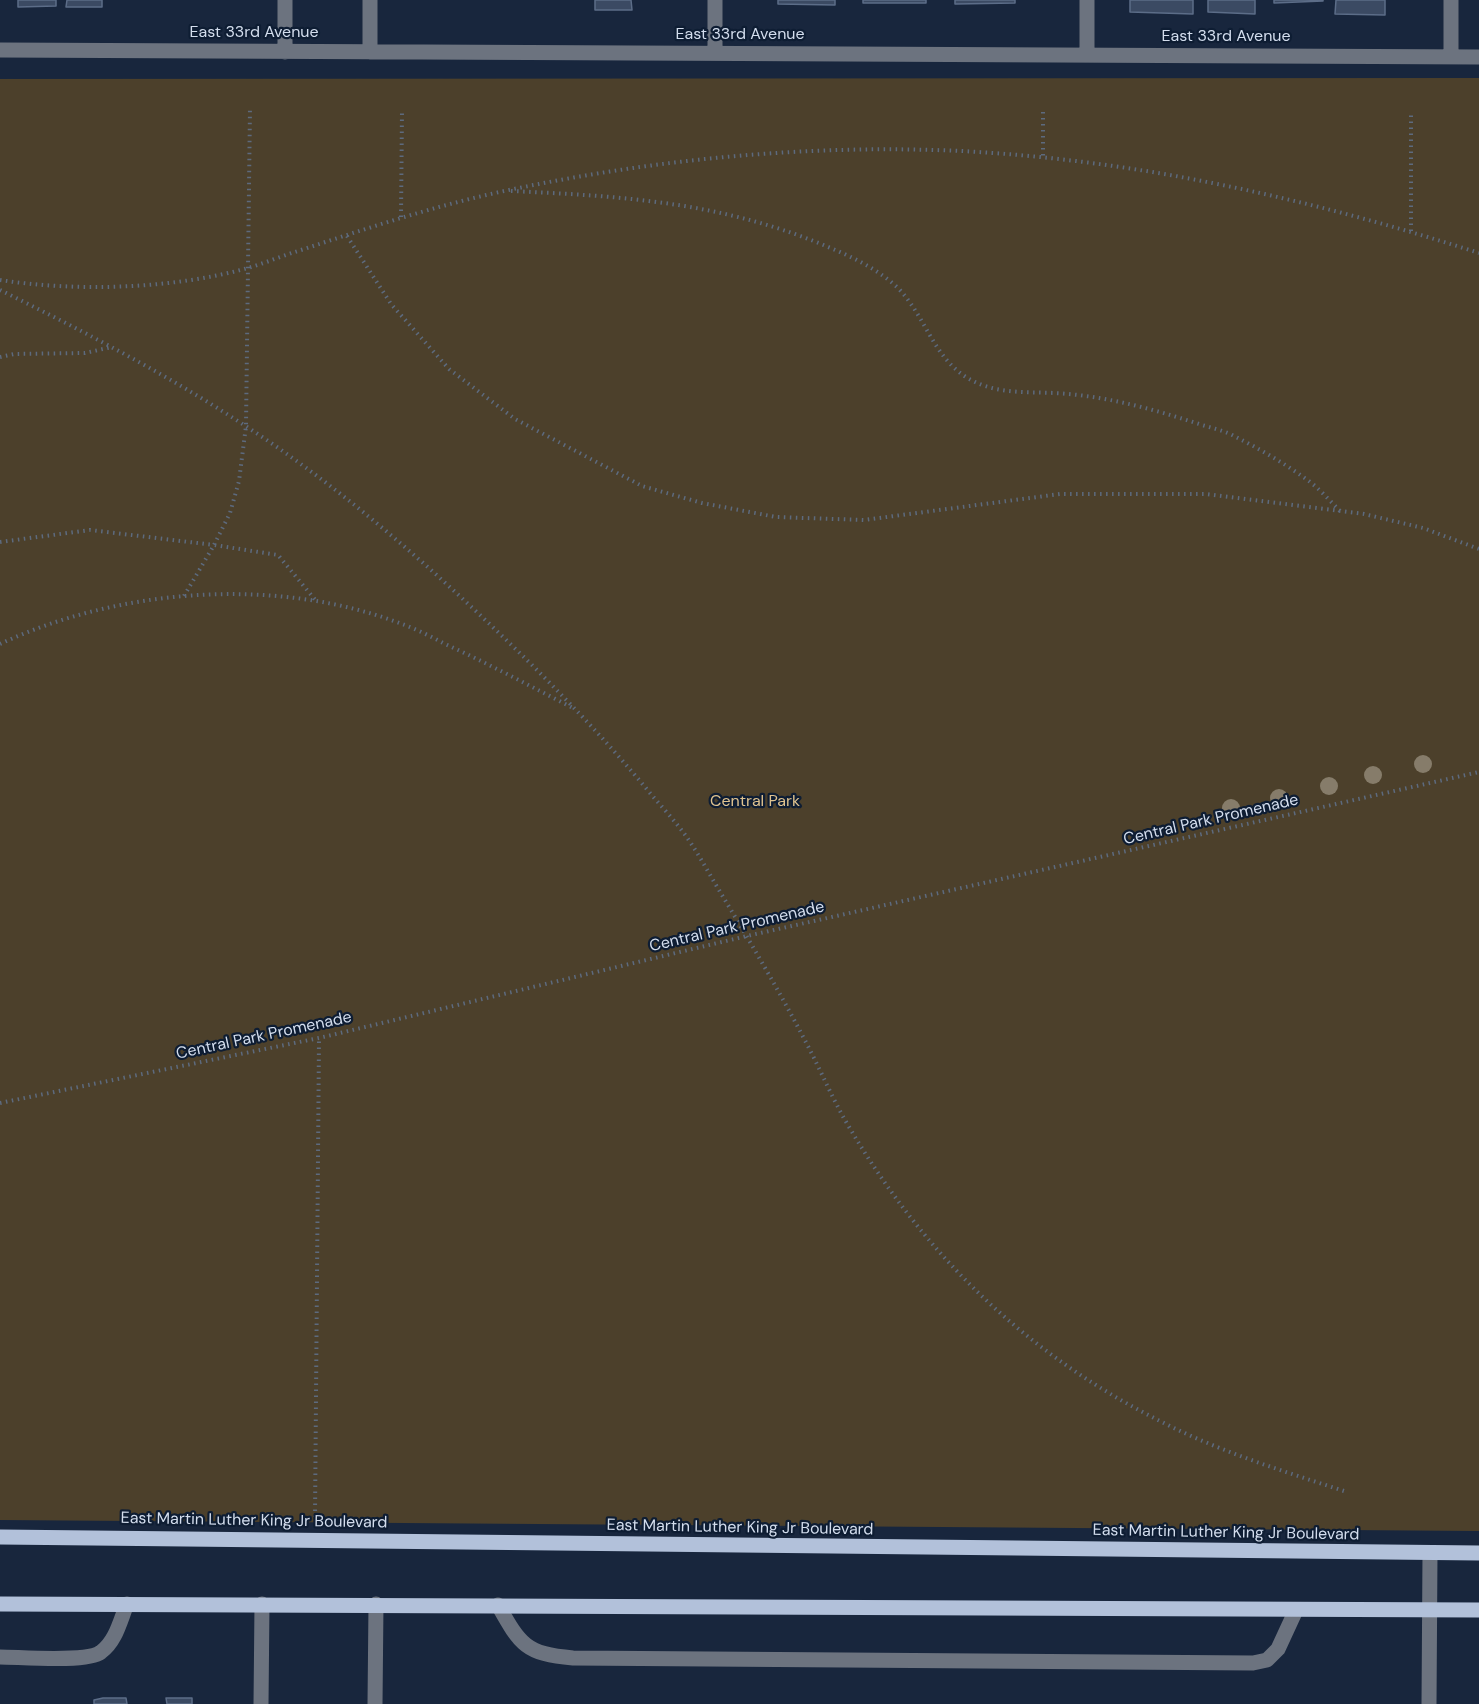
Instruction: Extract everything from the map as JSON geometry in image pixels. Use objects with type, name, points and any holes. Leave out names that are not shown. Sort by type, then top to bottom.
[{"type":"main road","name":"East Martin Luther King Jr Boulevard","points":[[0,1537],[1479,1553]]},
{"type":"main road","points":[[0,1604],[1479,1610]]},
{"type":"street","points":[[285,0],[285,52]]},
{"type":"street","points":[[370,0],[370,52]]},
{"type":"street","points":[[715,0],[715,53]]},
{"type":"street","points":[[1087,0],[1087,55]]},
{"type":"street","points":[[1451,0],[1451,56]]},
{"type":"street","name":"East 33rd Avenue","points":[[0,50],[1479,57]]},
{"type":"street","points":[[1429,1704],[1430,1553]]},
{"type":"street","points":[[0,1657],[86,1658],[100,1653],[114,1638],[127,1604]]},
{"type":"street","points":[[261,1704],[262,1604]]},
{"type":"street","points":[[375,1704],[376,1604]]},
{"type":"street","points":[[498,1605],[516,1637],[528,1648],[546,1656],[573,1659],[1253,1663],[1267,1659],[1278,1649],[1296,1610]]},
{"type":"path","points":[[184,596],[230,513],[239,481],[246,426],[250,108]]},
{"type":"path","points":[[401,217],[402,110]]},
{"type":"path","points":[[1043,112],[1043,157]]},
{"type":"path","points":[[1411,114],[1411,231]]},
{"type":"path","points":[[0,280],[108,286],[199,278],[248,268],[401,217],[504,191],[684,160],[766,153],[872,150],[958,151],[1043,157],[1154,172],[1292,199],[1411,231],[1479,253]]},
{"type":"path","points":[[504,191],[612,196],[678,204],[742,217],[806,238],[859,260],[897,288],[916,311],[937,348],[959,372],[983,385],[1011,392],[1066,393],[1120,402],[1176,416],[1233,435],[1307,480],[1341,511]]},
{"type":"path","points":[[347,236],[392,304],[450,369],[515,419],[642,486],[702,503],[776,517],[864,520],[1060,494],[1206,494],[1364,514],[1424,528],[1479,549]]},
{"type":"path","points":[[0,290],[153,369],[246,426],[369,517],[468,603],[579,711],[686,835],[747,936],[811,1052],[845,1120],[881,1177],[921,1233],[987,1302],[1081,1377],[1158,1420],[1241,1457],[1347,1492]]},
{"type":"path","points":[[0,357],[14,354],[85,353],[112,347]]},
{"type":"path","points":[[0,542],[90,530],[278,555],[317,602]]},
{"type":"path","points":[[0,644],[30,630],[92,610],[147,600],[205,594],[279,597],[342,606],[402,624],[478,659],[579,711]]},
{"type":"path","name":"Central Park Promenade","points":[[0,1103],[319,1038],[747,936],[1479,772]]},
{"type":"path","points":[[315,1518],[319,1038]]},
{"type":"green space","name":"Central Park","points":[[1479,78],[1479,1531],[0,1520],[0,79]]},
{"type":"building","points":[[18,0],[56,0],[56,6],[18,7]]},
{"type":"building","points":[[67,0],[102,0],[102,7],[66,7]]},
{"type":"building","points":[[595,0],[631,0],[632,10],[595,10]]},
{"type":"building","points":[[778,0],[835,0],[835,5],[778,4]]},
{"type":"building","points":[[863,0],[926,0],[926,3],[863,3]]},
{"type":"building","points":[[955,0],[1015,0],[1015,3],[955,4]]},
{"type":"building","points":[[1130,0],[1193,0],[1193,14],[1130,12]]},
{"type":"building","points":[[1208,0],[1255,0],[1255,14],[1208,12]]},
{"type":"building","points":[[1274,0],[1323,0],[1323,1],[1274,3]]},
{"type":"building","points":[[1336,0],[1385,0],[1385,15],[1335,14]]},
{"type":"building","points":[[126,1698],[127,1704],[94,1704],[94,1700]]},
{"type":"building","points":[[166,1698],[192,1698],[192,1704],[167,1704]]}]
